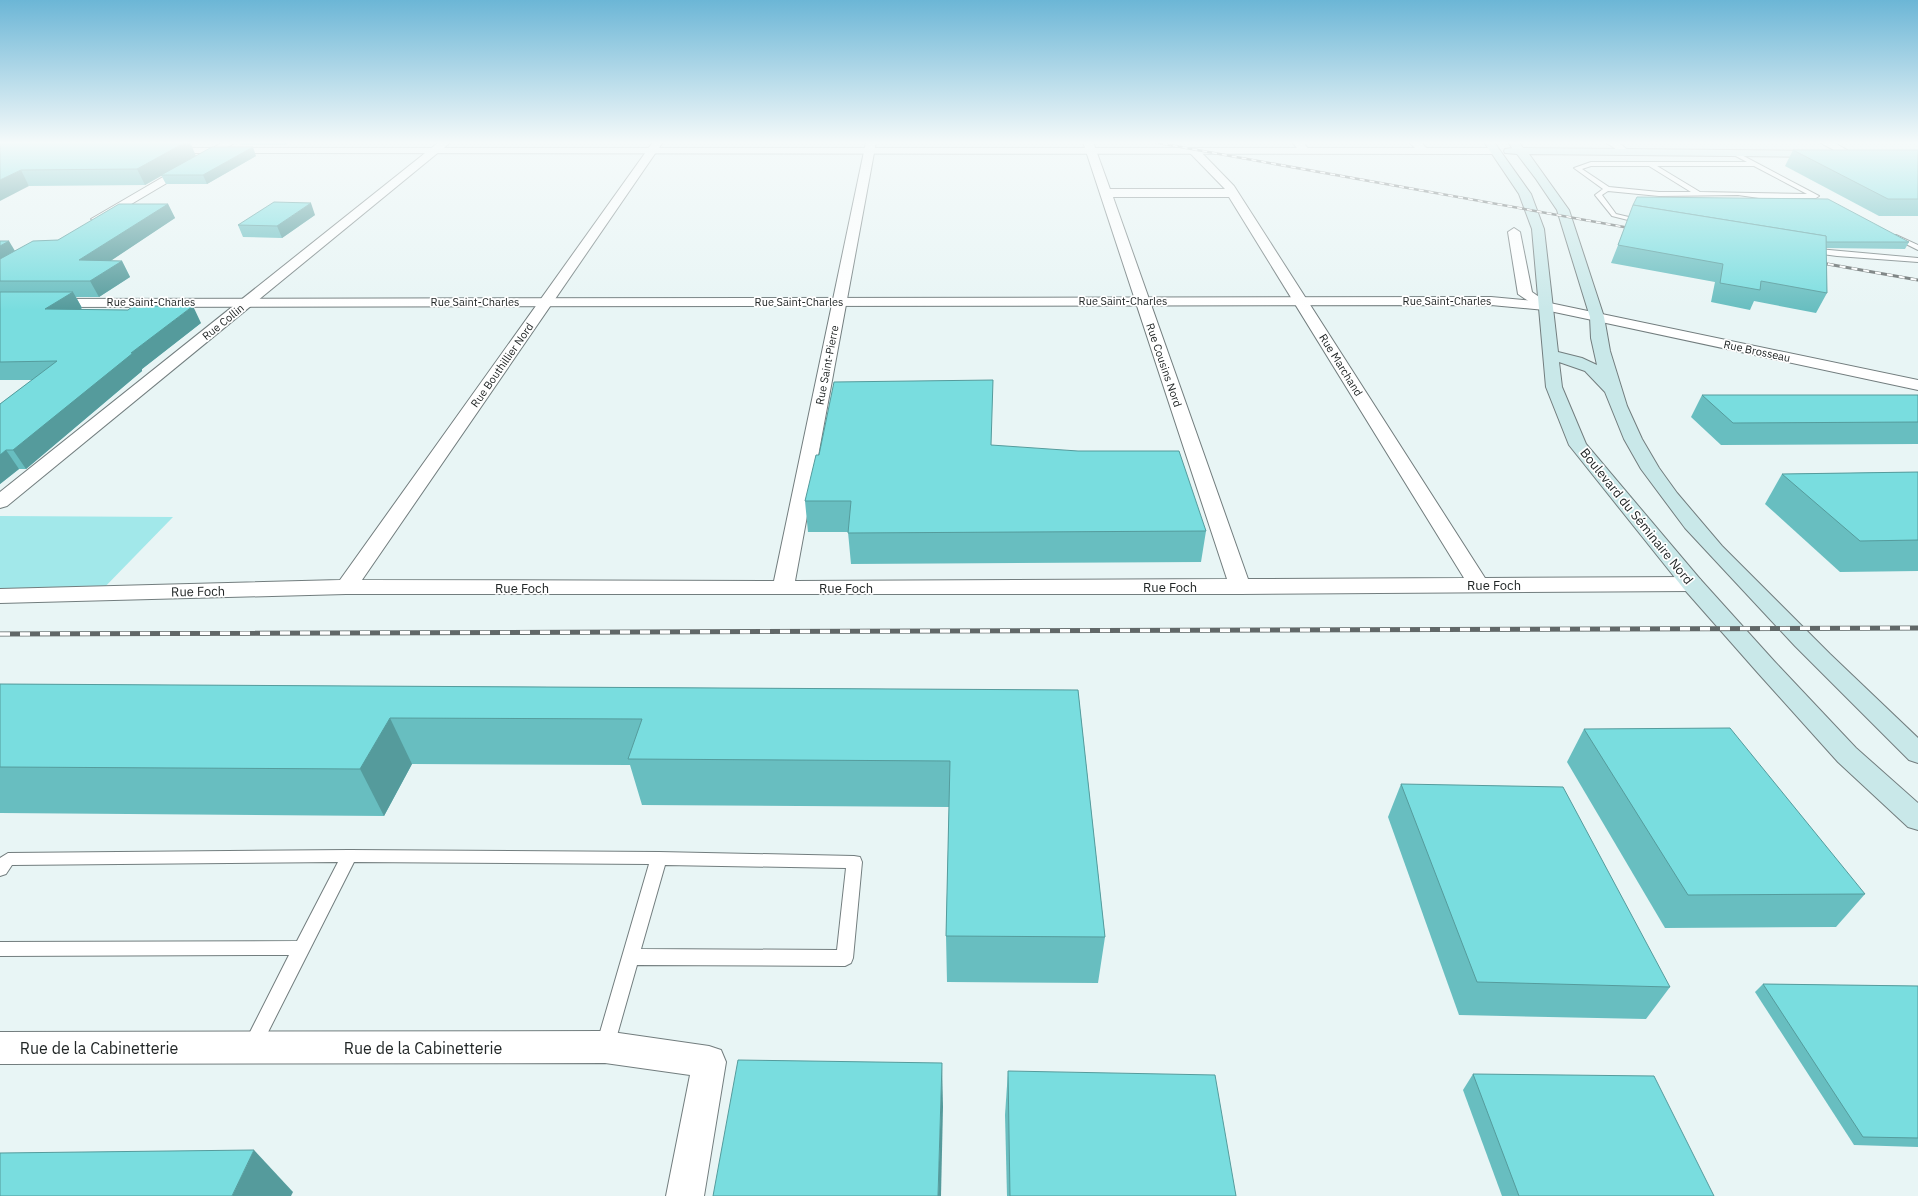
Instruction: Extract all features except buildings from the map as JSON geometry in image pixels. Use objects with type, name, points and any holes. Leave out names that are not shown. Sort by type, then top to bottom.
[{"type":"main road","name":"Boulevard du Séminaire Nord","points":[[1526,198],[1538,229],[1554,387],[1578,445],[1692,584],[1847,755],[1918,819]]},
{"type":"main road","points":[[1555,198],[1563,210],[1597,318],[1597,334],[1613,396]]},
{"type":"main road","points":[[1550,355],[1572,359],[1590,366],[1602,378],[1613,396],[1639,453],[1665,493],[1703,538],[1828,668],[1918,753]]},
{"type":"street","points":[[87,224],[133,198]]},
{"type":"street","name":"Rue Collin","points":[[0,502],[378,198]]},
{"type":"street","name":"Rue Bouthillier Nord","points":[[346,587],[619,198]]},
{"type":"street","name":"Rue Saint-Pierre","points":[[783,588],[860,198]]},
{"type":"street","name":"Rue Cousins Nord","points":[[1108,198],[1240,587]]},
{"type":"street","name":"Rue Marchand","points":[[1237,198],[1479,586]]},
{"type":"street","points":[[1514,232],[1525,294],[1545,306]]},
{"type":"street","name":"Rue Saint-Charles","points":[[0,303],[1491,301],[1545,306],[1597,318]]},
{"type":"street","name":"Rue Brosseau","points":[[1597,318],[1918,384]]},
{"type":"street","name":"Rue Foch","points":[[0,596],[346,587],[1240,587],[1692,584]]},
{"type":"street","name":"Rue de la Cabinetterie","points":[[0,1048],[605,1047],[709,1062],[685,1196]]},
{"type":"lane","points":[[1600,198],[1614,215],[1630,220],[1653,224]]},
{"type":"lane","points":[[1884,232],[1918,248]]},
{"type":"lane","points":[[1798,248],[1837,254],[1918,260]]},
{"type":"lane","points":[[251,1048],[349,856]]},
{"type":"lane","points":[[0,869],[8,859],[349,856],[659,858],[854,862],[845,958],[630,957]]},
{"type":"lane","points":[[605,1047],[659,858]]},
{"type":"lane","points":[[0,949],[302,948]]},
{"type":"shaded area","points":[[0,516],[173,517],[98,594],[0,596]]},
{"type":"railway","points":[[1462,198],[1635,229]]},
{"type":"railway","points":[[1816,262],[1918,280]]},
{"type":"railway","points":[[0,634],[1918,628]]}]
